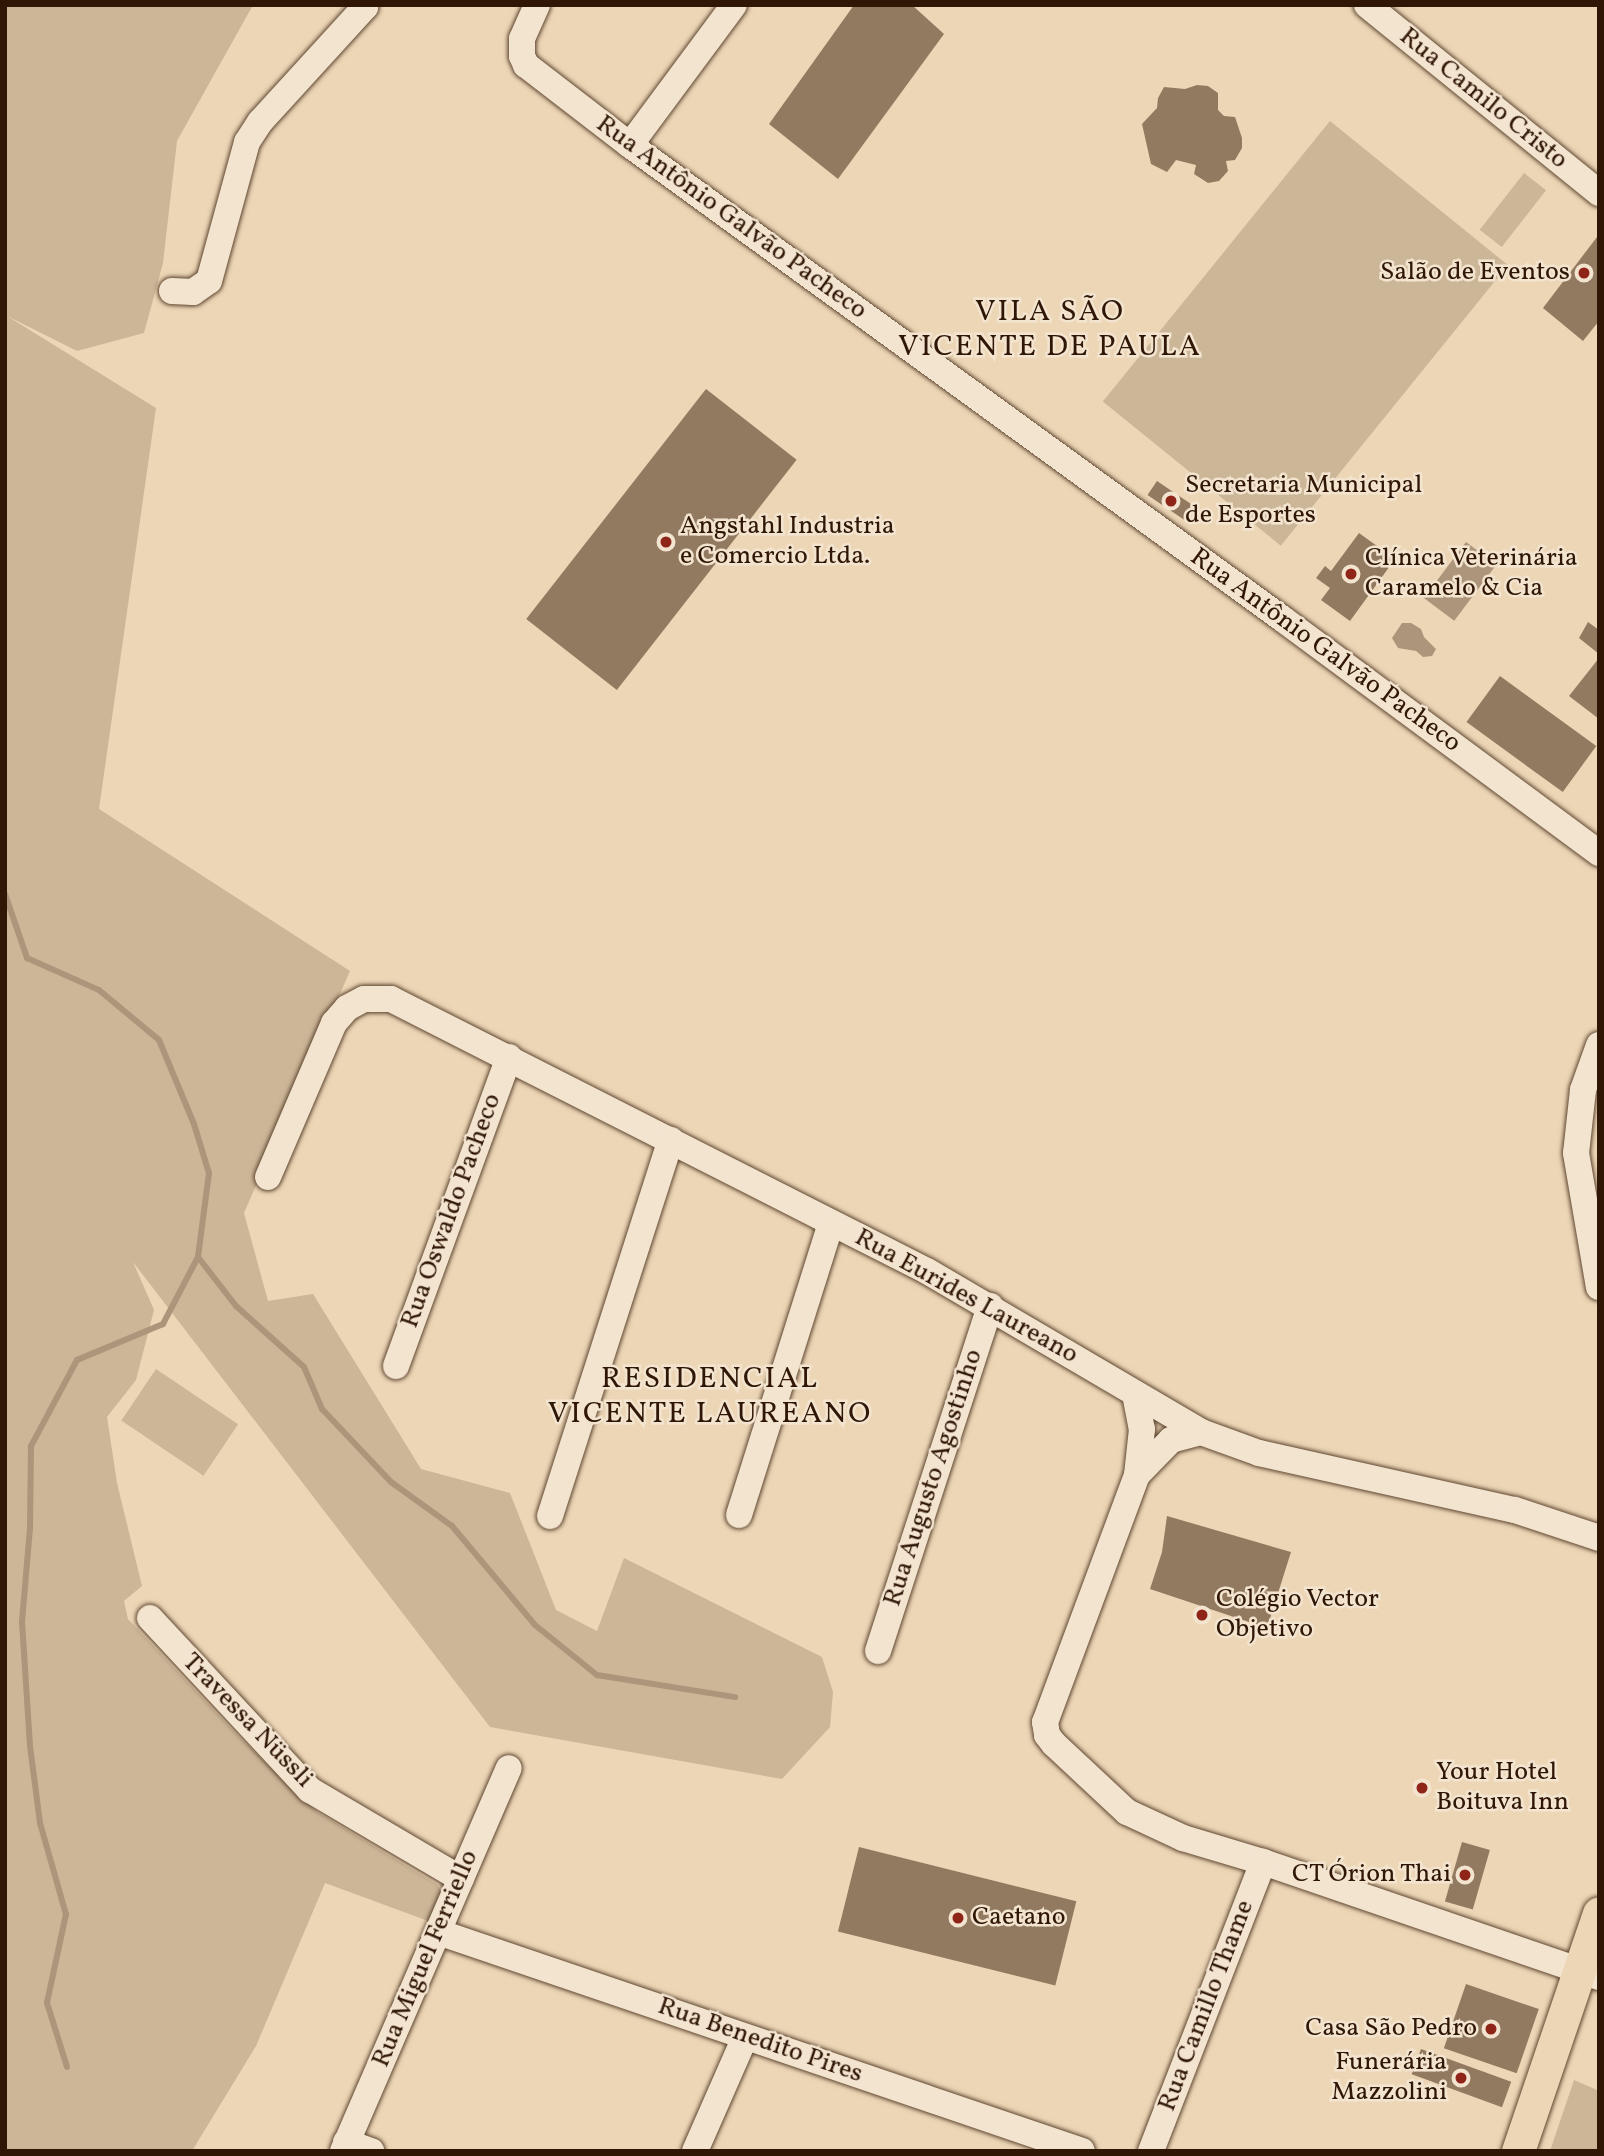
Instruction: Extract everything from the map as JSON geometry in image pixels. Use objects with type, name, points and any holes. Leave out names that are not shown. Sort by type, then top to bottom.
[{"type":"main road","points":[[1518,2151],[1589,1974],[1599,1913]]},
{"type":"street","points":[[172,291],[193,292],[209,281],[247,142],[269,111],[365,8],[362,5]]},
{"type":"street","name":"Rua Antônio Galvão Pacheco","points":[[537,5],[524,32],[523,61],[630,145],[1284,620],[1599,853]]},
{"type":"street","points":[[630,145],[734,5]]},
{"type":"street","name":"Rua Camilo Cristo","points":[[1367,5],[1599,193]]},
{"type":"street","name":"Rua Eurides Laureano","points":[[268,1177],[329,1031],[346,1008],[374,998],[391,999],[671,1140],[990,1306],[1200,1432],[1259,1453],[1515,1510],[1599,1538]]},
{"type":"street","points":[[1599,1045],[1583,1090],[1576,1156],[1599,1287]]},
{"type":"street","name":"Rua Oswaldo Pacheco","points":[[396,1366],[509,1057]]},
{"type":"street","points":[[550,1516],[671,1140]]},
{"type":"street","points":[[739,1515],[831,1223]]},
{"type":"street","name":"Rua Augusto Agostinho","points":[[878,1651],[990,1306]]},
{"type":"street","points":[[1135,1394],[1142,1429],[1137,1475],[1045,1722],[1045,1731],[1054,1744],[1132,1815],[1183,1838],[1263,1862],[1589,1974]]},
{"type":"street","points":[[1137,1475],[1171,1440],[1200,1432]]},
{"type":"street","name":"Travessa Nüssli","points":[[150,1618],[310,1790],[460,1879]]},
{"type":"street","name":"Rua Miguel Ferriello","points":[[344,2146],[509,1768]]},
{"type":"street","name":"Rua Camillo Thame","points":[[1151,2151],[1263,1862]]},
{"type":"street","name":"Rua Benedito Pires","points":[[438,1932],[1082,2151]]},
{"type":"street","points":[[695,2151],[745,2036]]},
{"type":"street","points":[[344,2146],[371,2151]]},
{"type":"shaded area","points":[[5,5],[253,5],[177,141],[163,263],[144,333],[77,351],[7,316],[156,408],[99,809],[350,971],[244,1213],[268,1301],[313,1294],[421,1469],[510,1493],[556,1610],[597,1631],[624,1558],[822,1657],[833,1692],[830,1727],[782,1779],[490,1727],[133,1262],[154,1310],[136,1380],[107,1417],[117,1483],[142,1586],[124,1601],[128,1619],[239,1737],[317,1812],[438,1885],[442,1893],[431,1922],[325,1883],[256,2046],[192,2151],[5,2151]]},
{"type":"shaded area","points":[[1330,121],[1508,265],[1281,546],[1103,402]]},
{"type":"shaded area","points":[[1524,173],[1546,190],[1502,247],[1480,230]]},
{"type":"shaded area","points":[[1466,542],[1496,565],[1454,621],[1424,598]]},
{"type":"shaded area","points":[[1402,623],[1411,623],[1421,629],[1424,637],[1436,649],[1432,656],[1423,657],[1416,651],[1398,648],[1392,638]]},
{"type":"shaded area","points":[[156,1369],[238,1424],[203,1476],[121,1420]]},
{"type":"shaded area","points":[[1574,2080],[1597,2090],[1599,2088],[1599,2151],[1550,2151]]},
{"type":"building","points":[[854,5],[912,5],[944,34],[838,179],[769,124]]},
{"type":"building","points":[[1197,85],[1208,86],[1218,93],[1218,110],[1224,116],[1235,117],[1242,138],[1242,148],[1235,160],[1226,161],[1228,171],[1219,181],[1208,183],[1194,174],[1196,165],[1176,160],[1167,172],[1151,164],[1142,124],[1157,108],[1158,98],[1164,87],[1185,89]]},
{"type":"building","name":"Salão de Eventos","points":[[1597,237],[1599,321],[1583,341],[1543,308]]},
{"type":"building","name":"Angstahl Industria e Comercio Ltda.","points":[[706,389],[797,460],[617,690],[526,619]]},
{"type":"building","name":"Secretaria Municipal de Esportes","points":[[1157,481],[1195,507],[1186,521],[1147,495]]},
{"type":"building","name":"Clínica Veterinária Caramelo & Cia","points":[[1359,533],[1395,559],[1350,621],[1321,600],[1330,588],[1316,578],[1325,566],[1331,571]]},
{"type":"building","points":[[1588,622],[1599,630],[1599,654],[1579,638]]},
{"type":"building","points":[[1599,658],[1599,719],[1569,696]]},
{"type":"building","points":[[1500,676],[1596,746],[1563,792],[1466,722]]},
{"type":"building","points":[[1167,1516],[1291,1552],[1267,1628],[1150,1589],[1162,1552]]},
{"type":"building","name":"CT Órion Thai","points":[[1462,1842],[1490,1850],[1473,1910],[1445,1902]]},
{"type":"building","name":"Caetano","points":[[859,1847],[1076,1901],[1055,1986],[838,1931]]},
{"type":"building","name":"Casa São Pedro","points":[[1466,1984],[1539,2009],[1517,2073],[1444,2048]]},
{"type":"building","name":"Funerária Mazzolini","points":[[1421,2049],[1511,2082],[1502,2107],[1412,2074]]},
{"type":"waterway","points":[[5,894],[27,958],[99,990],[159,1040],[194,1124],[209,1173],[198,1257],[163,1324],[77,1360],[31,1446],[30,1528],[22,1622],[30,1746],[40,1823],[66,1914],[47,2003],[67,2067]]},
{"type":"waterway","points":[[198,1257],[236,1306],[304,1367],[322,1409],[391,1482],[452,1526],[535,1625],[597,1675],[735,1697]]},
{"type":"place","name":"Salão de Eventos","points":[[1584,273]]},
{"type":"place","name":"Secretaria Municipal de Esportes","points":[[1171,501]]},
{"type":"place","name":"Angstahl Industria e Comercio Ltda.","points":[[666,542]]},
{"type":"place","name":"Clínica Veterinária Caramelo & Cia","points":[[1351,574]]},
{"type":"place","name":"Colégio Vector Objetivo","points":[[1202,1615]]},
{"type":"place","name":"Your Hotel Boituva Inn","points":[[1422,1788]]},
{"type":"place","name":"CT Órion Thai","points":[[1465,1875]]},
{"type":"place","name":"Caetano","points":[[958,1918]]},
{"type":"place","name":"Casa São Pedro","points":[[1491,2029]]},
{"type":"place","name":"Funerária Mazzolini","points":[[1461,2078]]},
{"type":"district","name":"VILA SÃO VICENTE DE PAULA","points":[[1050,329]]},
{"type":"district","name":"RESIDENCIAL VICENTE LAUREANO","points":[[710,1396]]}]
